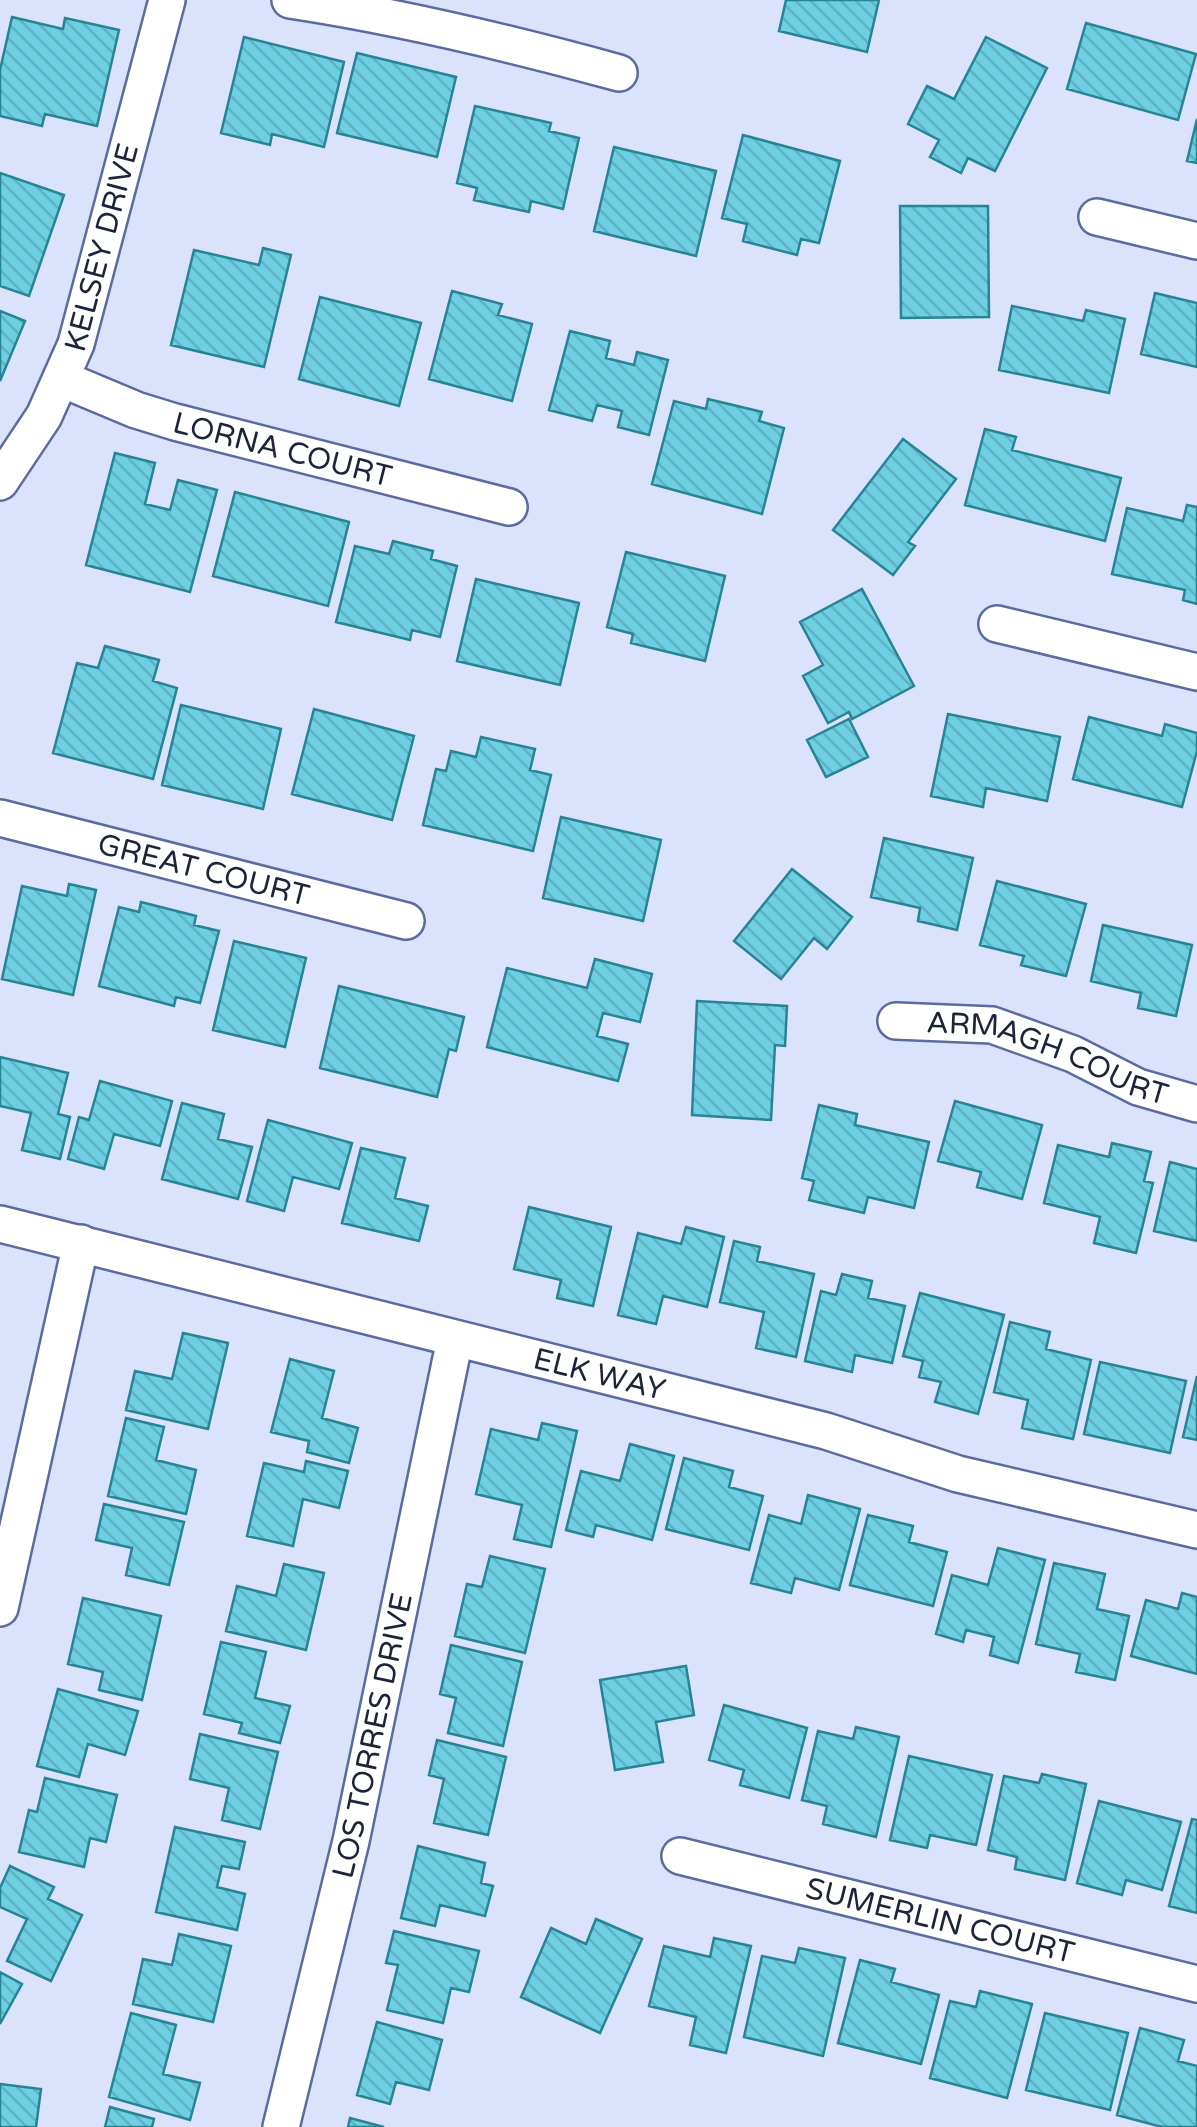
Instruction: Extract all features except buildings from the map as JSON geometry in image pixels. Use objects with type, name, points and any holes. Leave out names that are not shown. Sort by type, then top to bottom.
[{"type":"street","name":"KELSEY DRIVE","points":[[0,482],[21,454],[62,379],[76,344],[167,0]]},
{"type":"street","points":[[290,0],[509,42],[619,74]]},
{"type":"street","points":[[1097,217],[1197,240]]},
{"type":"street","name":"LORNA COURT","points":[[62,379],[174,422],[510,507]]},
{"type":"street","points":[[997,624],[1197,672]]},
{"type":"street","name":"GREAT COURT","points":[[0,818],[406,921]]},
{"type":"street","name":"ARMAGH COURT","points":[[896,1021],[992,1025],[1072,1054],[1138,1087],[1197,1104]]},
{"type":"street","name":"ELK WAY","points":[[0,1224],[826,1430],[958,1474],[1197,1530]]},
{"type":"street","points":[[0,1608],[81,1243]]},
{"type":"street","name":"LOS TORRES DRIVE","points":[[281,2127],[351,1841],[455,1338]]},
{"type":"street","name":"SUMERLIN COURT","points":[[680,1856],[1197,1984]]}]
